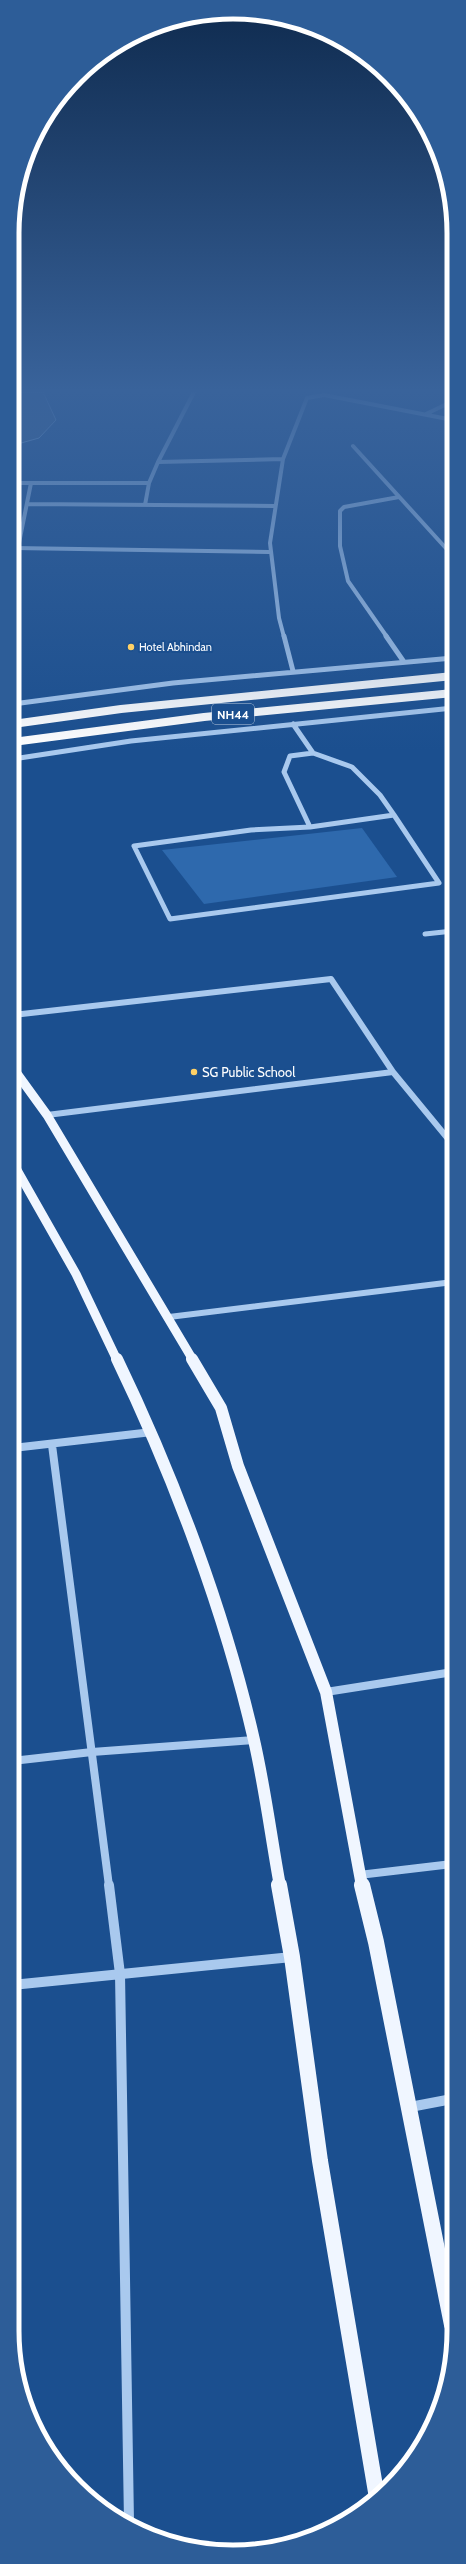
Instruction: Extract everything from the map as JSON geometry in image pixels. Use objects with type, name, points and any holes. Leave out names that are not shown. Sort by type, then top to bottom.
[{"type":"highway","name":"NH44","points":[[19,723],[121,709],[447,677]]},
{"type":"highway","name":"NH44","points":[[19,741],[204,717],[447,694]]},
{"type":"main road","points":[[19,1076],[47,1115],[169,1317],[221,1408],[238,1466],[326,1692],[359,1874],[376,1942],[447,2299]]},
{"type":"main road","points":[[19,1174],[76,1274],[152,1432],[216,1606],[254,1740],[292,1957],[320,2161],[376,2490]]},
{"type":"street","points":[[19,536],[25,512]]},
{"type":"street","points":[[273,512],[269,552],[279,618],[293,672]]},
{"type":"street","points":[[340,512],[339,542],[348,581],[404,662]]},
{"type":"street","points":[[412,512],[447,549]]},
{"type":"street","points":[[19,548],[269,552]]},
{"type":"street","points":[[19,703],[173,683],[447,658]]},
{"type":"street","points":[[19,758],[131,741],[447,709]]},
{"type":"street","points":[[293,724],[313,753]]},
{"type":"street","points":[[310,827],[284,772],[290,756],[313,753],[352,767],[380,795],[395,815],[439,883],[170,919],[134,846],[251,830],[310,827],[395,815]]},
{"type":"street","points":[[425,934],[447,932]]},
{"type":"street","points":[[19,1014],[331,979],[393,1072],[447,1138]]},
{"type":"street","points":[[47,1115],[393,1072]]},
{"type":"street","points":[[169,1317],[447,1283]]},
{"type":"street","points":[[19,1448],[52,1445],[152,1432]]},
{"type":"street","points":[[52,1445],[120,1974],[129,2518]]},
{"type":"street","points":[[326,1692],[447,1673]]},
{"type":"street","points":[[19,1760],[92,1752],[254,1740]]},
{"type":"street","points":[[359,1874],[447,1865]]},
{"type":"street","points":[[19,1984],[292,1957]]},
{"type":"street","points":[[410,2107],[447,2100]]},
{"type":"shaded area","points":[[362,828],[397,877],[204,904],[162,850]]},
{"type":"place","name":"Hotel Abhindan","points":[[131,647]]},
{"type":"place","name":"SG Public School","points":[[194,1072]]}]
